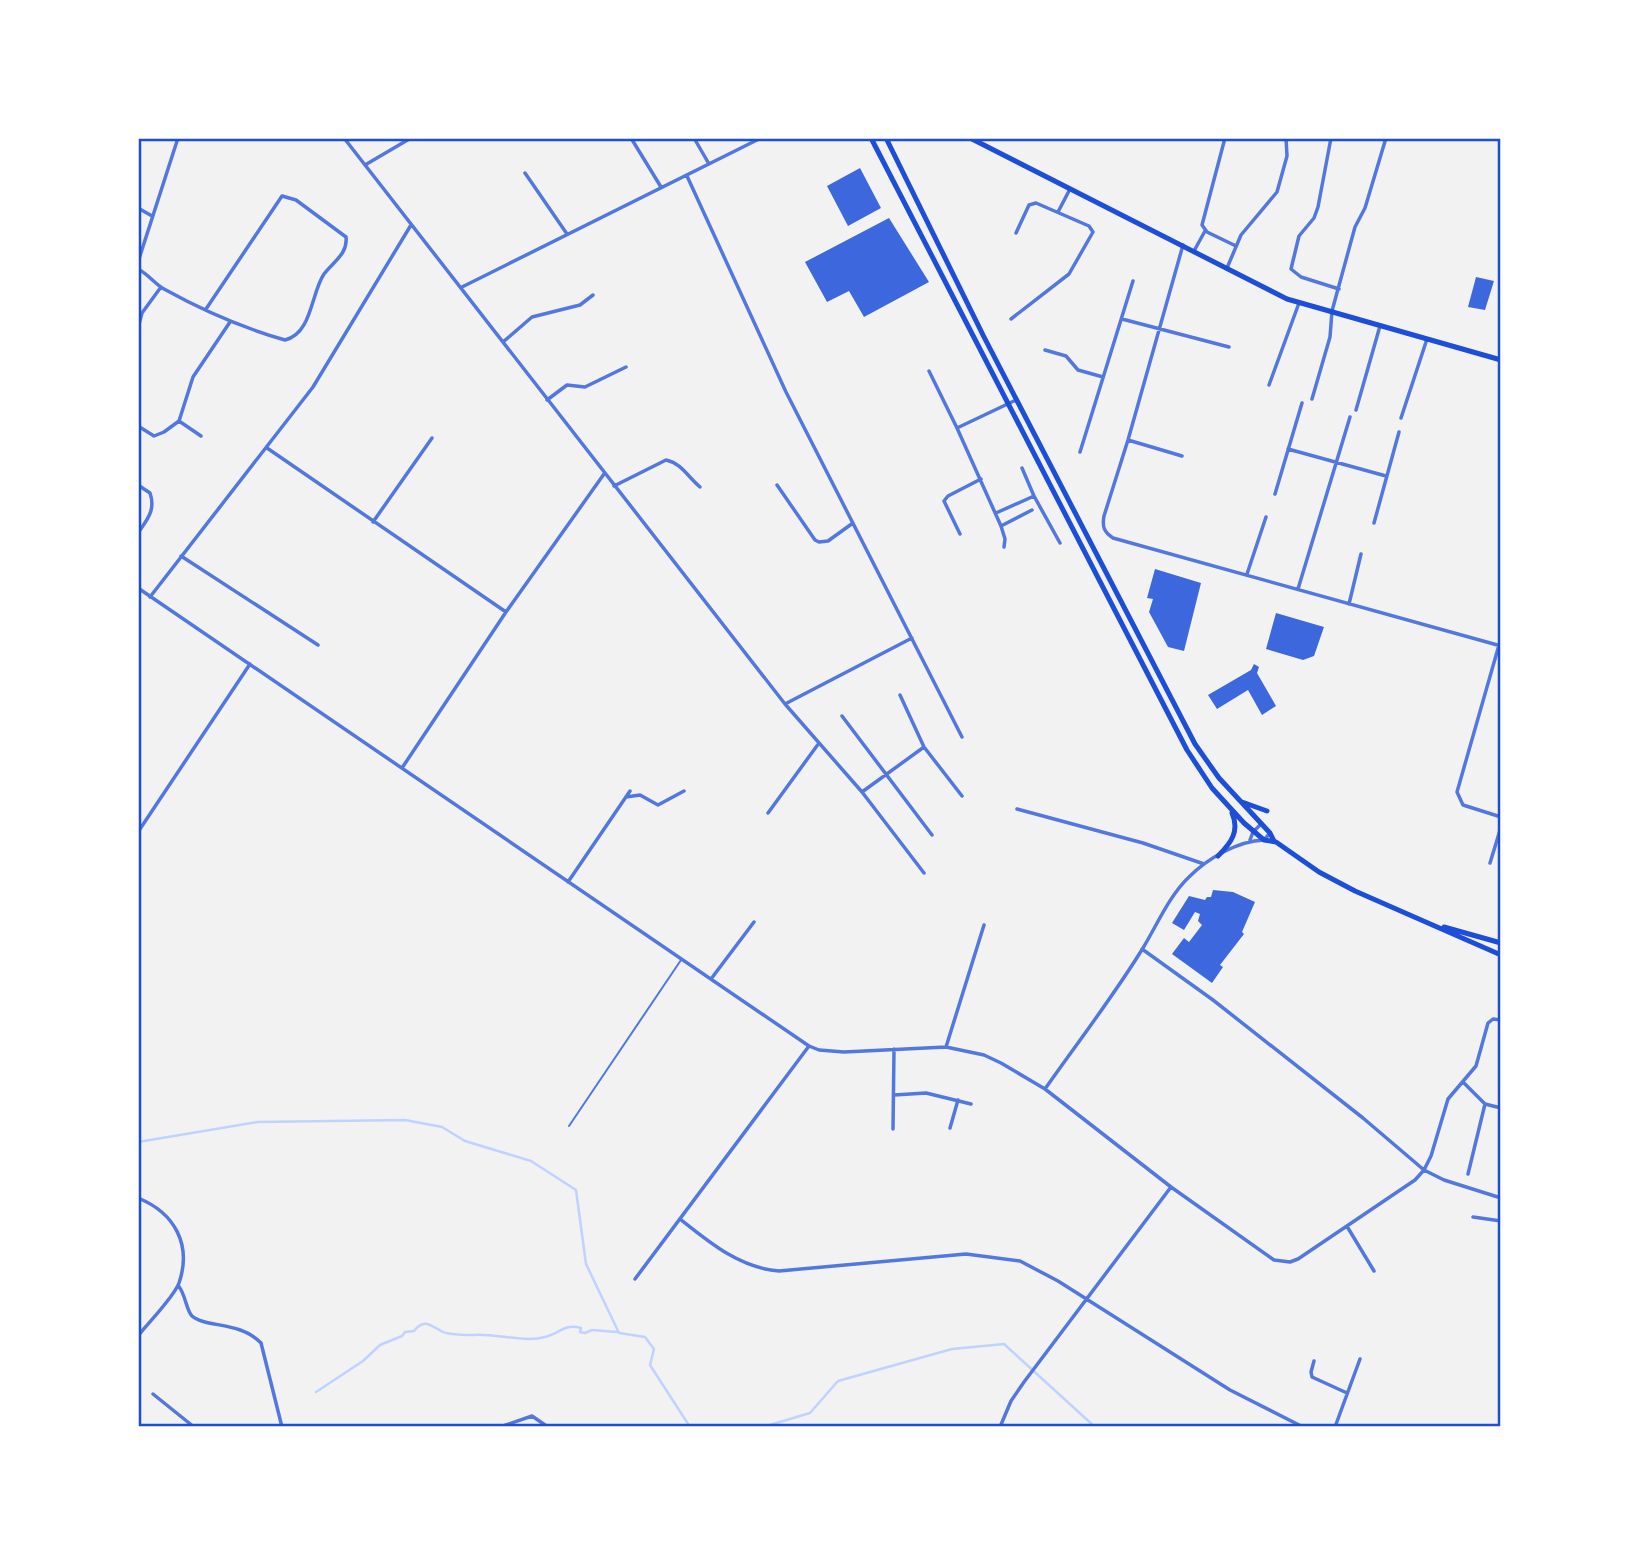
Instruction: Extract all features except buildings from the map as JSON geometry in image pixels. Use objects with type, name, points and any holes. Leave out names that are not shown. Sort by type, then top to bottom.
[{"type":"main road","points":[[871,138],[1187,750],[1212,789],[1253,832],[1264,840],[1273,841],[1319,872],[1364,895],[1501,954]]},
{"type":"main road","points":[[886,138],[1195,744],[1219,778],[1270,833],[1273,841]]},
{"type":"main road","points":[[970,138],[1299,303],[1501,360]]},
{"type":"main road","points":[[939,269],[943,262],[942,251]]},
{"type":"main road","points":[[1239,801],[1267,811]]},
{"type":"main road","points":[[1218,856],[1229,845],[1235,833],[1236,821],[1228,805]]},
{"type":"main road","points":[[1427,923],[1501,943]]},
{"type":"street","points":[[138,262],[178,138]]},
{"type":"street","points":[[344,138],[785,704],[862,792],[924,873]]},
{"type":"street","points":[[365,165],[411,138]]},
{"type":"street","points":[[631,138],[661,187]]},
{"type":"street","points":[[694,138],[710,164]]},
{"type":"street","points":[[461,287],[761,138]]},
{"type":"street","points":[[1194,251],[1205,230],[1203,220],[1225,138]]},
{"type":"street","points":[[1227,268],[1241,235],[1277,192],[1287,156],[1286,138]]},
{"type":"street","points":[[1331,138],[1318,207],[1314,218],[1299,236],[1290,269],[1301,277],[1339,289]]},
{"type":"street","points":[[1312,399],[1330,337],[1332,311],[1355,227],[1365,208],[1386,138]]},
{"type":"street","points":[[525,173],[568,234]]},
{"type":"street","points":[[687,176],[786,392],[962,737]]},
{"type":"street","points":[[1058,212],[1070,188]]},
{"type":"street","points":[[138,269],[161,287],[230,321],[285,340],[294,337],[302,326],[316,299],[322,278],[341,256],[347,243],[346,237],[296,200],[285,195],[279,197],[206,309]]},
{"type":"street","points":[[1011,320],[1069,275],[1093,234],[1091,228],[1032,203],[1016,233]]},
{"type":"street","points":[[138,208],[152,216]]},
{"type":"street","points":[[150,597],[267,448],[334,355],[411,225]]},
{"type":"street","points":[[1205,230],[1236,246]]},
{"type":"street","points":[[1183,245],[1104,516],[1105,532],[1113,538],[1500,646],[1457,792],[1464,805],[1501,817]]},
{"type":"street","points":[[1080,452],[1133,281]]},
{"type":"street","points":[[138,328],[142,313],[161,287]]},
{"type":"street","points":[[503,342],[532,317],[580,305],[593,295]]},
{"type":"street","points":[[1269,385],[1299,303]]},
{"type":"street","points":[[1122,318],[1228,347]]},
{"type":"street","points":[[138,426],[154,436],[179,421],[193,377],[230,321]]},
{"type":"street","points":[[1356,410],[1380,326]]},
{"type":"street","points":[[1401,418],[1427,339]]},
{"type":"street","points":[[1045,350],[1066,356],[1078,370],[1103,377]]},
{"type":"street","points":[[547,400],[567,385],[585,387],[626,367]]},
{"type":"street","points":[[929,371],[996,513],[1005,538],[1004,547]]},
{"type":"street","points":[[957,428],[1017,399]]},
{"type":"street","points":[[1275,494],[1302,403]]},
{"type":"street","points":[[1298,589],[1350,417]]},
{"type":"street","points":[[179,421],[201,436]]},
{"type":"street","points":[[1374,523],[1399,432]]},
{"type":"street","points":[[373,522],[432,438]]},
{"type":"street","points":[[1128,440],[1182,456]]},
{"type":"street","points":[[267,448],[506,612]]},
{"type":"street","points":[[1289,449],[1386,477]]},
{"type":"street","points":[[614,486],[666,460],[676,463],[700,487]]},
{"type":"street","points":[[1022,467],[1034,496],[1060,543]]},
{"type":"street","points":[[402,768],[506,612],[604,474]]},
{"type":"street","points":[[960,534],[944,501],[948,496],[981,479]]},
{"type":"street","points":[[138,485],[150,493],[153,505],[150,517],[138,533]]},
{"type":"street","points":[[777,485],[819,542],[828,541],[853,523]]},
{"type":"street","points":[[996,513],[1034,496]]},
{"type":"street","points":[[1001,526],[1032,510]]},
{"type":"street","points":[[1247,575],[1266,517]]},
{"type":"street","points":[[1349,604],[1361,554]]},
{"type":"street","points":[[181,556],[318,645]]},
{"type":"street","points":[[138,588],[809,1046],[819,1050],[844,1052],[946,1047],[984,1055],[1045,1089],[1171,1187],[1267,1257],[1275,1260],[1282,1262],[1298,1259],[1410,1185],[1424,1170],[1431,1156],[1446,1103],[1477,1062],[1488,1023],[1493,1019],[1501,1020]]},
{"type":"street","points":[[785,704],[912,638]]},
{"type":"street","points":[[138,832],[250,664]]},
{"type":"street","points":[[900,695],[924,747],[962,796]]},
{"type":"street","points":[[842,716],[932,835]]},
{"type":"street","points":[[768,813],[819,743]]},
{"type":"street","points":[[862,792],[924,747]]},
{"type":"street","points":[[568,882],[630,791]]},
{"type":"street","points":[[626,797],[640,795],[658,805],[684,791]]},
{"type":"street","points":[[1017,809],[1143,843],[1205,864]]},
{"type":"street","points":[[1251,840],[1253,832],[1261,824]]},
{"type":"street","points":[[1490,863],[1501,827]]},
{"type":"street","points":[[1045,1089],[1142,949],[1180,887],[1218,856],[1251,840],[1264,840],[1270,833]]},
{"type":"street","points":[[711,979],[754,922]]},
{"type":"street","points":[[946,1047],[984,925]]},
{"type":"street","points":[[1142,949],[1213,1000],[1363,1118],[1424,1170],[1444,1180],[1501,1198]]},
{"type":"street","points":[[635,1279],[809,1046]]},
{"type":"street","points":[[893,1129],[894,1049]]},
{"type":"street","points":[[1463,1083],[1485,1104],[1501,1108]]},
{"type":"street","points":[[894,1095],[926,1093],[971,1104]]},
{"type":"street","points":[[950,1128],[958,1100]]},
{"type":"street","points":[[1468,1174],[1485,1104]]},
{"type":"street","points":[[1000,1427],[1011,1401],[1024,1382],[1171,1187]]},
{"type":"street","points":[[138,1198],[166,1215],[174,1224],[179,1233],[184,1260],[178,1285],[138,1336]]},
{"type":"street","points":[[1474,1217],[1501,1221]]},
{"type":"street","points":[[680,1219],[727,1254],[760,1269],[779,1271],[966,1254],[1020,1261],[1049,1276],[1230,1390],[1303,1427]]},
{"type":"street","points":[[1348,1227],[1374,1271]]},
{"type":"street","points":[[178,1285],[185,1295],[190,1312],[196,1318],[237,1328],[261,1343],[282,1427]]},
{"type":"street","points":[[1335,1427],[1360,1359]]},
{"type":"street","points":[[1314,1361],[1312,1377],[1347,1393]]},
{"type":"street","points":[[153,1394],[194,1427]]},
{"type":"street","points":[[500,1427],[532,1416],[541,1419],[548,1427]]},
{"type":"lane","points":[[569,1126],[681,959]]},
{"type":"waterway","points":[[138,1142],[258,1122],[405,1120],[442,1127],[465,1141],[531,1161],[576,1190],[586,1264],[619,1333],[645,1337],[654,1349],[650,1365],[690,1427]]},
{"type":"waterway","points":[[316,1392],[363,1361],[380,1345],[424,1324],[452,1334],[528,1339],[550,1336],[571,1327],[581,1328],[580,1332],[585,1333],[592,1330],[617,1332]]},
{"type":"waterway","points":[[763,1427],[810,1413],[838,1381],[952,1349],[1004,1344],[1095,1427]]}]
